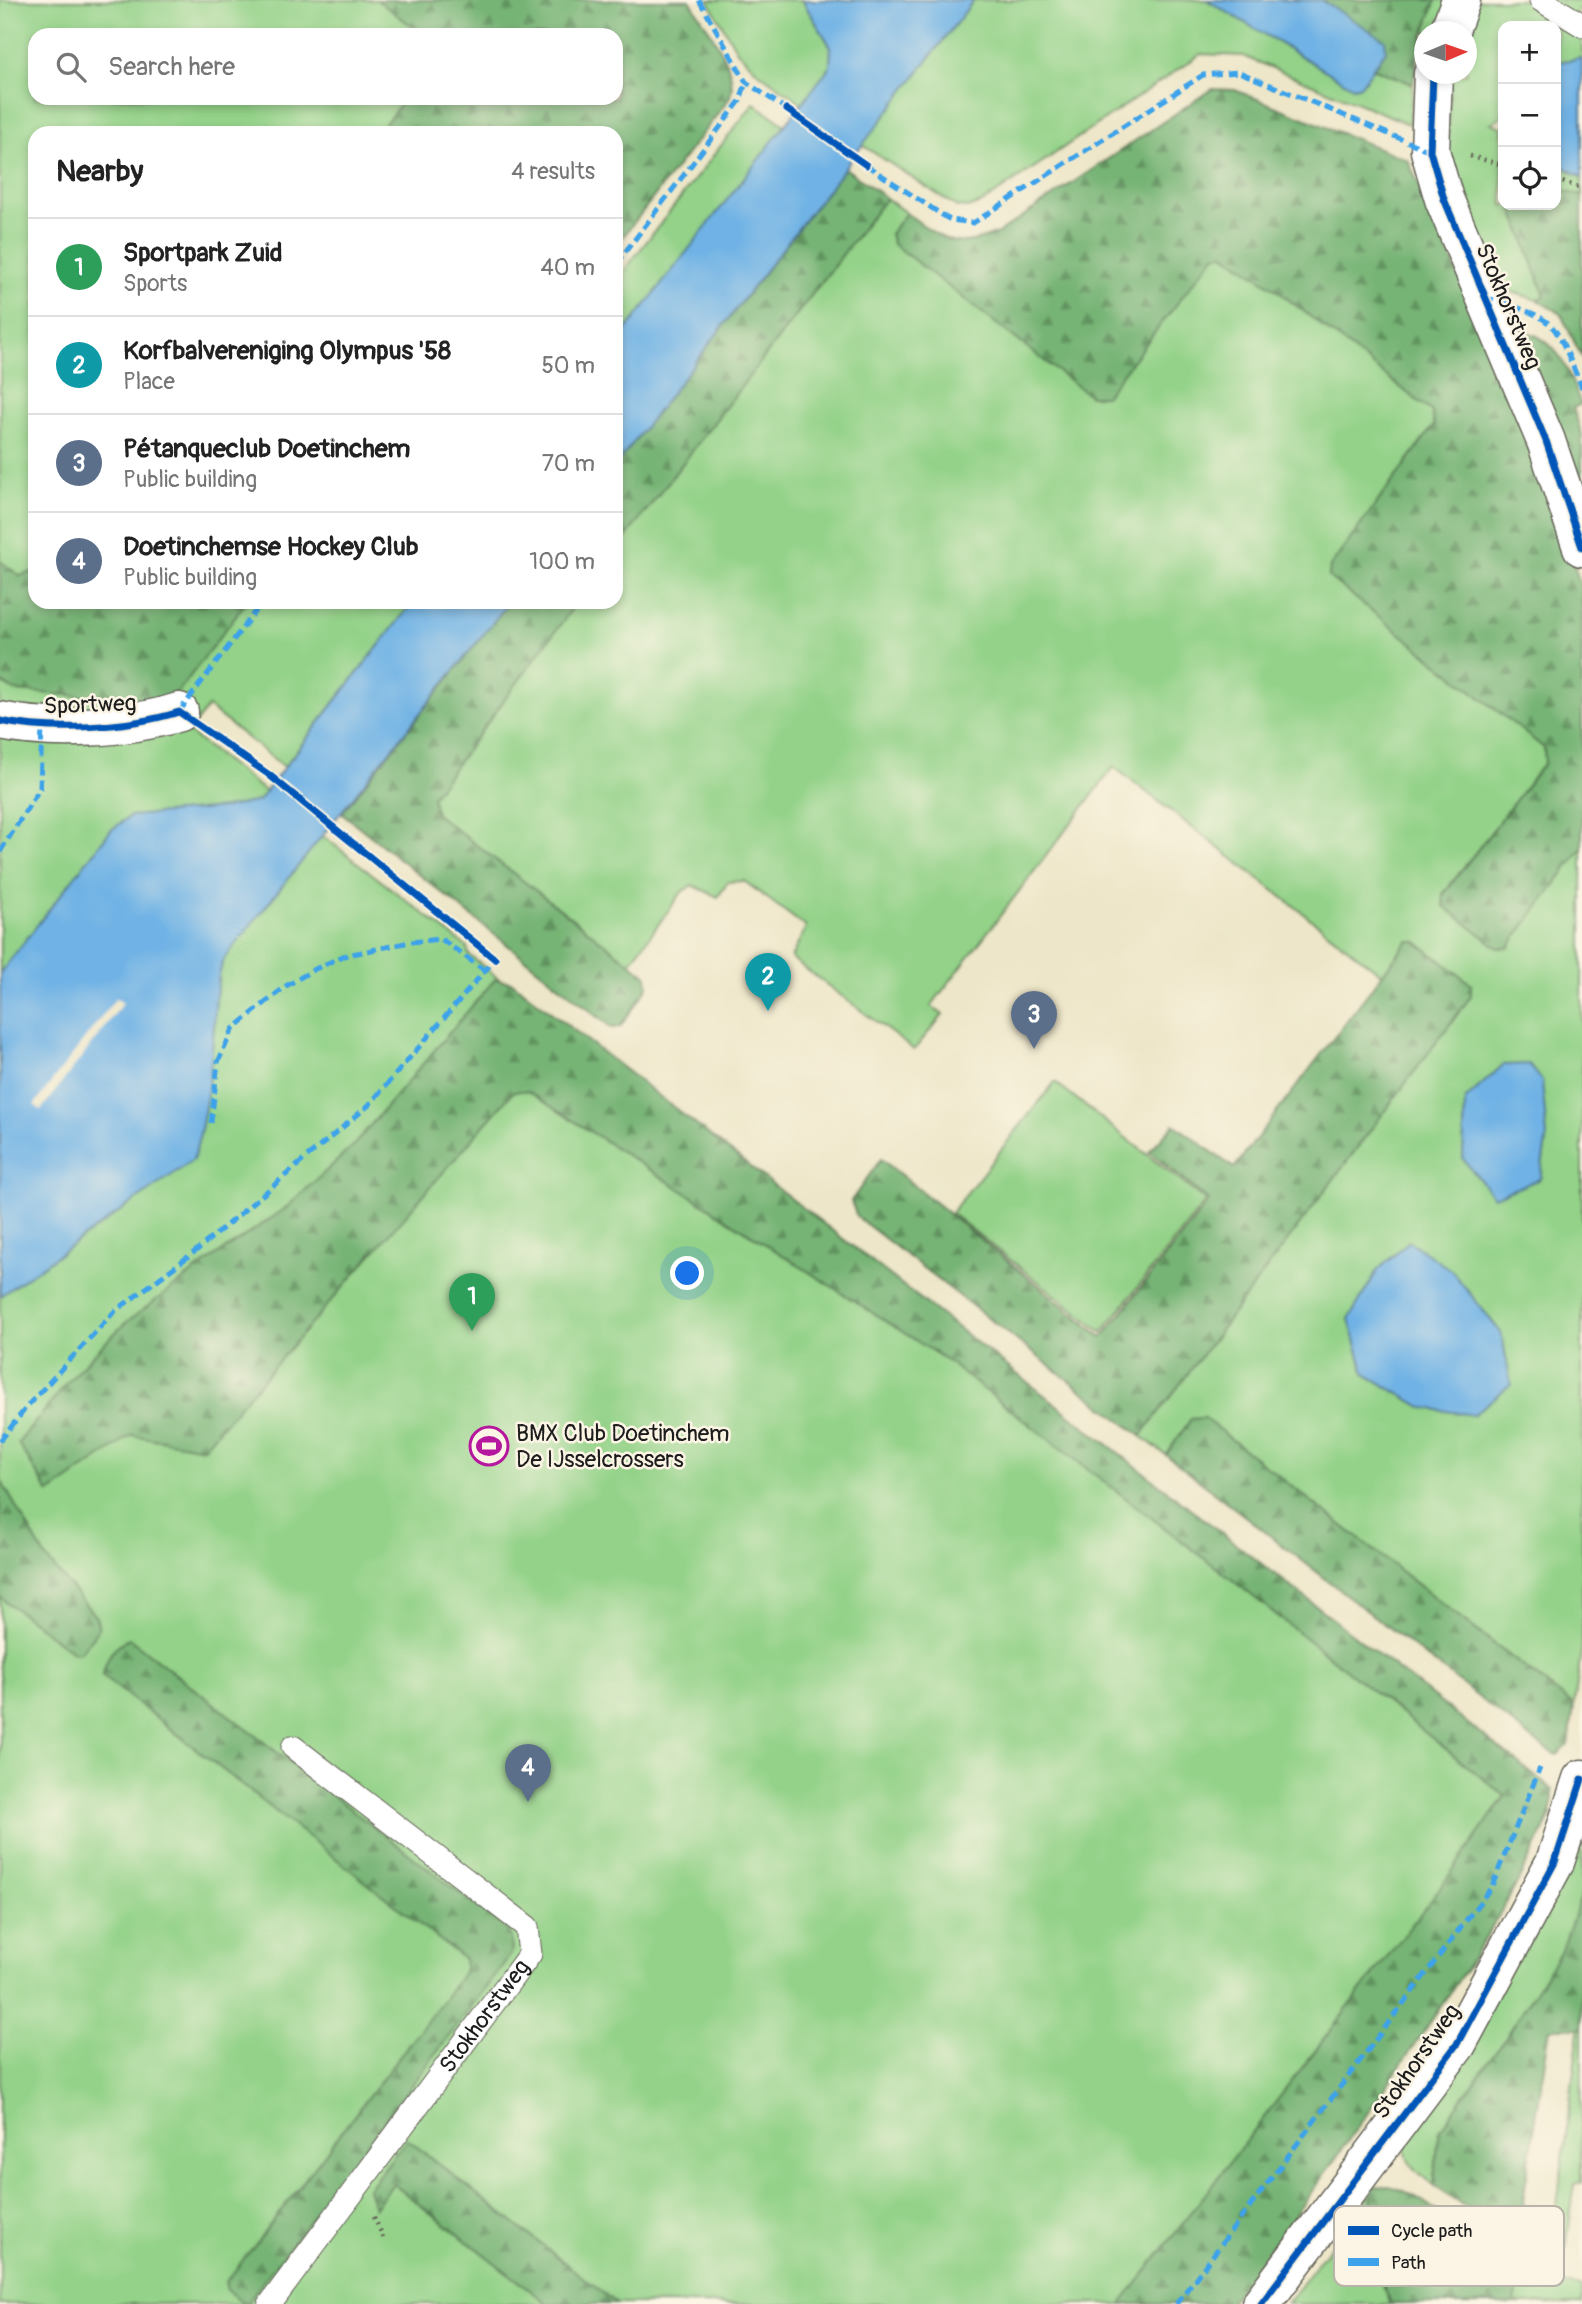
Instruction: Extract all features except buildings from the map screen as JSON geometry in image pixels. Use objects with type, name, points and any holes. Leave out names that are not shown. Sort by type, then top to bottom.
[{"type":"street","points":[[1453,21],[1461,0]]},
{"type":"street","name":"Stokhorstweg","points":[[1433,84],[1430,151],[1444,199],[1546,441],[1582,547]]},
{"type":"street","name":"Sportweg","points":[[0,721],[42,726],[147,722],[179,712]]},
{"type":"street","name":"Stokhorstweg","points":[[1335,2206],[1457,2044],[1555,1861],[1582,1779]]},
{"type":"street","name":"Stokhorstweg","points":[[1261,2304],[1334,2207]]},
{"type":"lane","points":[[1541,0],[1582,25]]},
{"type":"lane","name":"Stokhorstweg","points":[[270,2304],[530,1954],[527,1927],[293,1747]]},
{"type":"path","points":[[1561,182],[1582,188]]},
{"type":"green space","points":[[0,0],[655,0],[618,126],[28,126],[28,609],[408,609],[284,767],[208,707],[188,732],[467,947],[469,955],[1552,1814],[1498,1912],[1204,2304],[0,2304]]},
{"type":"green space","points":[[377,0],[690,0],[720,48],[732,87],[729,99],[623,237],[623,126],[383,126],[400,105],[623,105],[623,28],[415,28]]},
{"type":"green space","points":[[708,0],[802,0],[831,47],[830,67],[803,104],[758,72],[737,51]]},
{"type":"green space","points":[[974,0],[1207,0],[1353,87],[1361,85],[1373,68],[1413,84],[1409,124],[1243,56],[1201,54],[982,203],[967,208],[957,207],[862,145]]},
{"type":"green space","points":[[1321,0],[1436,0],[1429,21],[1414,21],[1413,84],[1373,68],[1386,50]]},
{"type":"green space","points":[[1323,0],[1582,0],[1582,11],[1578,10],[1570,32],[1582,39],[1582,78],[1561,90],[1561,21],[1498,21],[1498,119],[1491,123],[1498,126],[1498,210],[1513,210],[1546,297],[1537,300],[1493,286],[1446,166],[1450,84],[1477,84],[1477,21],[1414,21],[1414,52],[1403,52]]},
{"type":"green space","points":[[1212,89],[1235,90],[1408,160],[1543,469],[1582,590],[1582,848],[1508,948],[1498,948],[1444,906],[1443,895],[1545,762],[1544,748],[1329,577],[1330,567],[1434,425],[1432,412],[1274,288],[1224,254],[1215,255],[1105,396],[1090,396],[893,244],[890,234],[906,213],[949,240],[969,242],[998,233]]},
{"type":"green space","points":[[754,103],[786,126],[623,334],[623,272]]},
{"type":"green space","points":[[1561,166],[1582,177],[1582,196],[1561,190]]},
{"type":"green space","points":[[845,168],[886,198],[623,541],[623,456]]},
{"type":"green space","points":[[1561,190],[1582,196],[1582,358],[1561,314],[1537,300],[1545,296],[1513,210],[1561,210]]},
{"type":"green space","points":[[886,198],[906,213],[890,234],[893,244],[1224,254],[1274,288],[1432,412],[1434,425],[1330,567],[1544,748],[1545,762],[1443,894],[1444,906],[1508,948],[1582,848],[1582,1645],[1574,1706],[1204,1418],[1191,1419],[1166,1455],[1141,1436],[1471,996],[1471,984],[1415,941],[1408,941],[1382,974],[1114,767],[931,1006],[943,1015],[914,1050],[791,958],[806,927],[744,881],[728,882],[718,897],[692,885],[682,892],[630,963],[436,814],[432,797],[572,609],[623,609],[623,541]],"holes":[[[1452,1271],[1501,1333],[1511,1384],[1424,1408],[1365,1374],[1349,1319]]]},
{"type":"green space","points":[[1528,332],[1540,337],[1556,352],[1581,404],[1573,408],[1582,435],[1582,511],[1521,334]]},
{"type":"green space","points":[[0,561],[20,576],[28,573],[28,609],[241,609],[179,691],[165,699],[144,701],[16,691],[0,682]]},
{"type":"green space","points":[[503,609],[572,609],[432,797],[436,814],[647,976],[648,987],[620,1027],[612,1028],[342,813]]},
{"type":"green space","points":[[1408,941],[1415,941],[1471,984],[1471,996],[1141,1436],[857,1217],[851,1201],[881,1159],[1102,1337],[1209,1201],[1149,1152],[1174,1124],[1234,1168]]},
{"type":"green space","points":[[495,979],[512,982],[1553,1790],[1551,1809],[1540,1837],[1476,1954],[1348,2140],[1228,2304],[1121,2304],[1446,1880],[1505,1796],[1226,1575],[943,1358],[527,1091],[514,1091],[203,1448],[132,1435],[49,1493],[18,1443],[77,1371],[124,1324],[286,1208],[352,1147]]},
{"type":"green space","points":[[1055,1082],[1206,1201],[1102,1332],[951,1213]]},
{"type":"green space","points":[[1204,1418],[1574,1706],[1569,1745],[1557,1755],[1540,1745],[1166,1455],[1191,1419]]},
{"type":"green space","points":[[0,1479],[46,1558],[96,1617],[99,1628],[81,1652],[74,1653],[0,1597]]},
{"type":"green space","points":[[130,1639],[505,1928],[511,1937],[512,1953],[246,2304],[226,2290],[226,2282],[446,1996],[465,1970],[464,1959],[103,1676],[111,1653],[119,1644]]},
{"type":"green space","points":[[1582,1831],[1582,1894],[1564,1947],[1510,2031],[1440,2130],[1433,2185],[1416,2171],[1408,2160],[1406,2139]]},
{"type":"green space","points":[[1582,1894],[1582,2028],[1550,2028],[1522,2206],[1464,2206],[1433,2185],[1440,2130],[1510,2031],[1563,1947]]},
{"type":"green space","points":[[1582,2028],[1581,2183],[1575,2183],[1566,2248],[1564,2206],[1557,2206],[1579,2030]]},
{"type":"green space","points":[[407,2139],[617,2304],[548,2304],[393,2184],[374,2208],[368,2189]]},
{"type":"green space","points":[[1389,2186],[1407,2192],[1429,2206],[1372,2206],[1371,2193],[1374,2187]]},
{"type":"green space","points":[[1371,2193],[1372,2206],[1361,2206]]},
{"type":"green space","points":[[1334,2241],[1334,2286],[1383,2286],[1391,2304],[1286,2304]]},
{"type":"green space","points":[[1564,2284],[1582,2287],[1582,2304],[1514,2304],[1517,2286]]},
{"type":"green space","points":[[1383,2286],[1517,2286],[1514,2304],[1391,2304]]},
{"type":"water","points":[[802,0],[974,0],[623,456],[623,334],[830,67],[831,47]]},
{"type":"water","points":[[1207,0],[1321,0],[1385,40],[1386,50],[1361,85],[1353,87]]},
{"type":"water","points":[[1582,58],[1582,177],[1561,166],[1561,61]]},
{"type":"water","points":[[408,609],[503,609],[224,959],[217,988],[206,1100],[193,1160],[0,1296],[0,973],[111,830],[130,816],[224,808],[258,801]]},
{"type":"water","points":[[1529,1064],[1542,1081],[1547,1136],[1540,1179],[1494,1197],[1463,1159],[1465,1100],[1503,1065]]},
{"type":"water","points":[[1409,1241],[1452,1271],[1501,1333],[1511,1384],[1473,1415],[1424,1408],[1365,1374],[1349,1319],[1377,1271]]},
{"type":"pier","points":[[116,998],[123,1003],[41,1110],[34,1105]]},
{"type":"marked path","points":[[699,0],[746,82],[786,109]]},
{"type":"marked path","points":[[866,165],[950,220],[973,223],[1203,75],[1239,72],[1430,151]]},
{"type":"marked path","points":[[623,255],[740,101],[746,82]]},
{"type":"marked path","points":[[1484,297],[1527,311],[1550,324],[1565,347],[1582,388]]},
{"type":"marked path","points":[[179,712],[257,609]]},
{"type":"marked path","points":[[0,852],[40,788],[42,726]]},
{"type":"marked path","points":[[211,1123],[218,1062],[233,1029],[286,986],[313,970],[343,956],[410,942],[441,939],[484,970]]},
{"type":"marked path","points":[[0,1441],[29,1404],[114,1312],[197,1250],[369,1105],[495,959]]},
{"type":"marked path","points":[[1176,2304],[1492,1886],[1540,1768]]},
{"type":"cycle path","points":[[1433,84],[1430,151],[1444,199],[1546,441],[1582,547]]},
{"type":"cycle path","points":[[786,109],[866,165]]},
{"type":"cycle path","points":[[0,721],[91,727],[137,722],[179,712],[268,774],[495,959]]},
{"type":"cycle path","points":[[1335,2206],[1457,2044],[1555,1862],[1582,1779]]},
{"type":"cycle path","points":[[1261,2304],[1334,2207]]},
{"type":"place","name":"Korfbalvereniging Olympus '58","points":[[768,1011]]},
{"type":"place","name":"Pétanqueclub Doetinchem","points":[[1034,1049]]},
{"type":"place","name":"Sportpark Zuid","points":[[472,1331]]},
{"type":"place","name":"BMX Club Doetinchem De IJsselcrossers","points":[[489,1446]]},
{"type":"place","name":"Doetinchemse Hockey Club","points":[[528,1802]]}]
